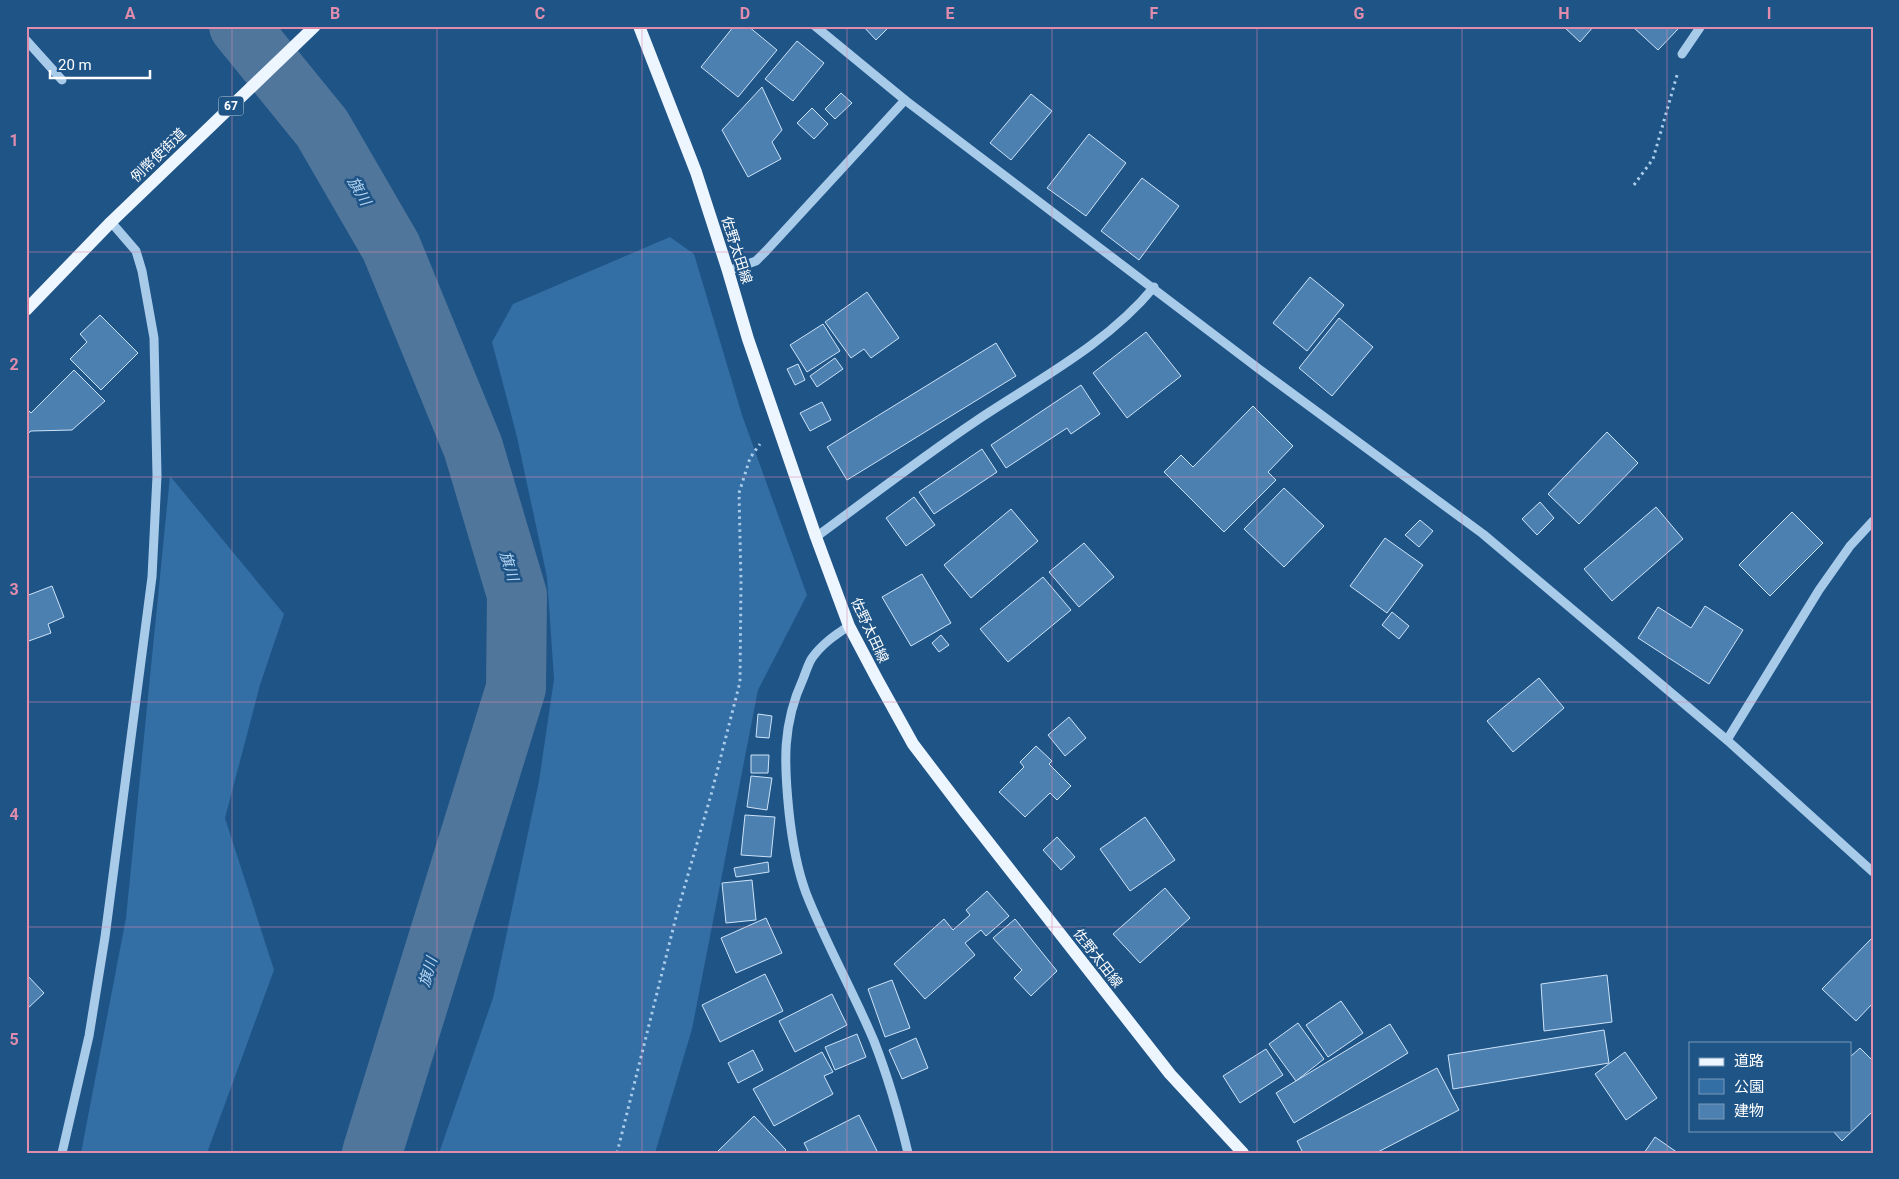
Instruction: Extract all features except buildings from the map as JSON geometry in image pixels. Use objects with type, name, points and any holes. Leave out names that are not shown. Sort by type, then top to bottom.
[{"type":"main road","name":"例幣使街道","points":[[26,310],[111,222],[315,26]]},
{"type":"main road","name":"佐野太田線","points":[[639,26],[696,172],[748,339],[849,626],[913,744],[1170,1074],[1243,1153]]},
{"type":"street","points":[[815,26],[905,100],[1154,287],[1259,369],[1483,534],[1727,740],[1873,872]]},
{"type":"street","points":[[824,35],[832,26]]},
{"type":"street","points":[[1682,54],[1701,26]]},
{"type":"street","points":[[26,40],[62,80]]},
{"type":"street","points":[[728,271],[756,260],[766,252],[905,100]]},
{"type":"street","points":[[62,1153],[89,1036],[105,937],[152,577],[157,476],[154,338],[142,271],[136,251],[111,222]]},
{"type":"street","points":[[816,536],[975,422],[1070,361],[1136,309],[1154,287]]},
{"type":"street","points":[[1727,740],[1819,590],[1850,546],[1873,521]]},
{"type":"street","points":[[849,626],[828,640],[812,659],[799,686],[787,722],[784,768],[794,851],[806,891],[827,944],[853,994],[874,1041],[899,1111],[908,1153]]},
{"type":"path","points":[[1634,185],[1653,160],[1682,54]]},
{"type":"path","points":[[617,1153],[675,922],[711,795],[740,682],[741,582],[739,493],[750,458],[776,420]]},
{"type":"green space","points":[[670,237],[694,254],[742,415],[807,595],[758,690],[692,1029],[655,1153],[439,1153],[493,998],[539,781],[554,679],[547,577],[517,437],[492,342],[513,304]]},
{"type":"green space","points":[[170,476],[284,614],[260,685],[225,818],[274,970],[207,1153],[81,1153],[126,918]]},
{"type":"waterway","name":"旗川","points":[[239,26],[322,128],[391,247],[473,447],[517,595],[516,688],[372,1153]]}]
